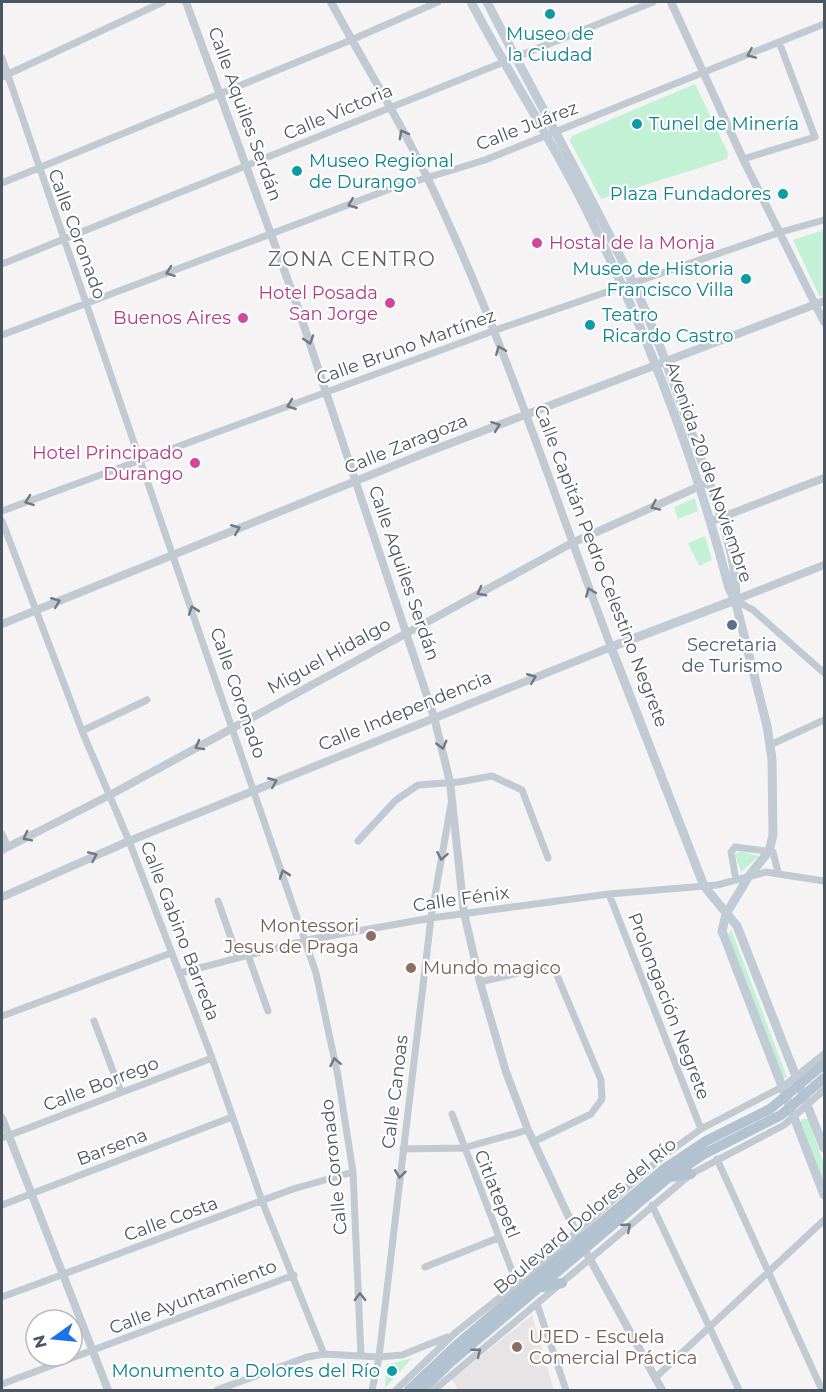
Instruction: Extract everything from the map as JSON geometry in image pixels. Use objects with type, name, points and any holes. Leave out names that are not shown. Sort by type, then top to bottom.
[{"type":"main road","name":"Avenida 20 de Noviembre","points":[[471,2],[587,211],[661,364]]},
{"type":"main road","name":"Avenida 20 de Noviembre","points":[[486,2],[633,283],[704,484],[721,517],[737,586],[735,600]]},
{"type":"main road","name":"Avenida 20 de Noviembre","points":[[704,484],[711,521],[729,588],[735,600],[770,745],[773,835],[769,851]]},
{"type":"main road","name":"Calle Independencia","points":[[611,647],[735,600]]},
{"type":"main road","name":"Calle Capitán Pedro Celestino Negrete","points":[[611,647],[704,886],[737,926],[825,1148]]},
{"type":"main road","points":[[769,851],[749,876],[726,914],[722,926],[825,1195]]},
{"type":"main road","name":"Boulevard Dolores del Río","points":[[409,1390],[459,1343],[668,1178],[704,1154],[772,1121],[789,1101],[798,1081],[825,1064]]},
{"type":"main road","name":"Boulevard Dolores del Río","points":[[422,1390],[539,1288],[687,1153],[770,1109],[789,1101],[806,1100],[825,1078]]},
{"type":"main road","points":[[668,1178],[691,1174]]},
{"type":"main road","points":[[539,1288],[562,1283]]},
{"type":"street","points":[[4,76],[163,2]]},
{"type":"street","name":"Calle Aquiles Serdán","points":[[186,2],[272,236],[434,717],[450,782],[464,913],[500,1055],[533,1142],[583,1246],[662,1390]]},
{"type":"street","name":"Calle Capitán Pedro Celestino Negrete","points":[[331,2],[426,176],[493,331],[526,415],[611,647]]},
{"type":"street","points":[[2,183],[219,95],[438,2]]},
{"type":"street","name":"Calle Victoria","points":[[2,264],[654,2]]},
{"type":"street","points":[[671,2],[743,159],[820,302],[825,322]]},
{"type":"street","name":"Calle Juárez","points":[[2,335],[86,302],[272,236],[426,176],[485,160],[825,24]]},
{"type":"street","points":[[743,159],[815,137],[779,42]]},
{"type":"street","name":"Calle Coronado","points":[[2,58],[4,76],[86,302],[307,940],[338,1076],[353,1172],[361,1356]]},
{"type":"street","name":"Calle Bruno Martínez","points":[[2,511],[493,331],[781,232],[825,220]]},
{"type":"street","name":"Calle Zaragoza","points":[[2,624],[526,415],[820,302]]},
{"type":"street","points":[[711,521],[825,478]]},
{"type":"street","name":"Miguel Hidalgo","points":[[5,848],[110,795],[572,543],[704,484]]},
{"type":"street","name":"Calle Gabino Barreda","points":[[2,521],[82,731],[129,841],[212,1058],[262,1201],[294,1275],[324,1354]]},
{"type":"street","name":"Calle Independencia","points":[[735,600],[825,565]]},
{"type":"street","points":[[735,600],[753,610],[825,673]]},
{"type":"street","name":"Calle Independencia","points":[[2,897],[255,789],[611,647]]},
{"type":"street","points":[[82,731],[147,700]]},
{"type":"street","points":[[770,745],[825,720]]},
{"type":"street","points":[[358,841],[411,789],[428,783],[492,776],[519,787],[524,794],[548,858]]},
{"type":"street","name":"Calle Canoas","points":[[372,1390],[379,1357],[431,918],[452,798]]},
{"type":"street","points":[[2,834],[5,848]]},
{"type":"street","points":[[736,880],[731,852],[733,848],[769,851],[775,854],[778,872]]},
{"type":"street","name":"Calle Fénix","points":[[180,973],[307,940],[464,913],[609,894],[704,886],[778,872],[825,880]]},
{"type":"street","name":"Prolongación Negrete","points":[[609,894],[701,1129]]},
{"type":"street","points":[[218,901],[238,958]]},
{"type":"street","points":[[2,1016],[171,953]]},
{"type":"street","points":[[248,956],[268,1011]]},
{"type":"street","points":[[480,982],[539,968],[556,973],[601,1080],[602,1099],[591,1114],[533,1142]]},
{"type":"street","points":[[94,1021],[121,1092]]},
{"type":"street","points":[[798,1081],[825,1054]]},
{"type":"street","name":"Calle Borrego","points":[[5,1137],[212,1058]]},
{"type":"street","points":[[806,1100],[825,1090]]},
{"type":"street","points":[[434,1390],[468,1359],[562,1283],[583,1246],[662,1157],[701,1129],[789,1101]]},
{"type":"street","points":[[396,1390],[455,1333],[518,1284],[652,1205],[691,1174],[772,1132],[789,1101]]},
{"type":"street","name":"Citlatepetl","points":[[452,1114],[463,1148],[518,1284]]},
{"type":"street","name":"Barsena","points":[[2,1205],[232,1117]]},
{"type":"street","points":[[2,1118],[5,1137],[31,1194],[108,1390]]},
{"type":"street","points":[[403,1149],[463,1148],[528,1130]]},
{"type":"street","points":[[717,1159],[822,1390]]},
{"type":"street","name":"Calle Costa","points":[[2,1297],[262,1201],[353,1172]]},
{"type":"street","points":[[652,1205],[739,1390]]},
{"type":"street","points":[[655,1378],[825,1220]]},
{"type":"street","points":[[425,1268],[498,1238]]},
{"type":"street","name":"Calle Ayuntamiento","points":[[2,1384],[294,1275]]},
{"type":"street","points":[[537,1304],[566,1390]]},
{"type":"street","points":[[217,1390],[299,1360],[324,1354],[379,1357],[416,1351],[455,1333]]},
{"type":"shaded area","name":"UJED - Escuela Comercial Práctica","points":[[532,1315],[554,1390],[458,1390],[452,1379]]},
{"type":"green space","points":[[695,84],[728,153],[727,159],[601,199],[570,141],[572,136]]},
{"type":"green space","points":[[824,230],[824,295],[820,297],[793,240]]},
{"type":"green space","points":[[695,498],[698,511],[678,519],[674,507]]},
{"type":"green space","points":[[705,536],[712,560],[699,566],[688,543]]},
{"type":"green space","points":[[739,851],[759,856],[741,872],[735,855]]},
{"type":"green space","points":[[731,929],[787,1077],[783,1079],[728,935]]},
{"type":"green space","points":[[803,1119],[808,1119],[824,1164],[824,1189],[799,1123]]},
{"type":"green space","points":[[412,1358],[385,1388],[386,1365]]},
{"type":"place","name":"Museo de la Ciudad","points":[[550,14]]},
{"type":"place","name":"Tunel de Minería","points":[[637,124]]},
{"type":"place","name":"Museo Regional de Durango","points":[[297,171]]},
{"type":"place","name":"Plaza Fundadores","points":[[783,194]]},
{"type":"place","name":"Hostal de la Monja","points":[[537,243]]},
{"type":"place","name":"Museo de Historia Francisco Villa","points":[[746,279]]},
{"type":"place","name":"Hotel Posada San Jorge","points":[[390,303]]},
{"type":"place","name":"Buenos Aires","points":[[243,318]]},
{"type":"place","name":"Teatro Ricardo Castro","points":[[590,325]]},
{"type":"place","name":"Hotel Principado Durango","points":[[195,463]]},
{"type":"place","name":"Secretaria de Turismo","points":[[732,625]]},
{"type":"place","name":"Montessori Jesus de Praga","points":[[371,936]]},
{"type":"place","name":"Mundo magico","points":[[411,968]]},
{"type":"place","name":"UJED - Escuela Comercial Práctica","points":[[517,1347]]},
{"type":"place","name":"Monumento a Dolores del Río","points":[[392,1371]]},
{"type":"district","name":"ZONA CENTRO","points":[[352,259]]}]
